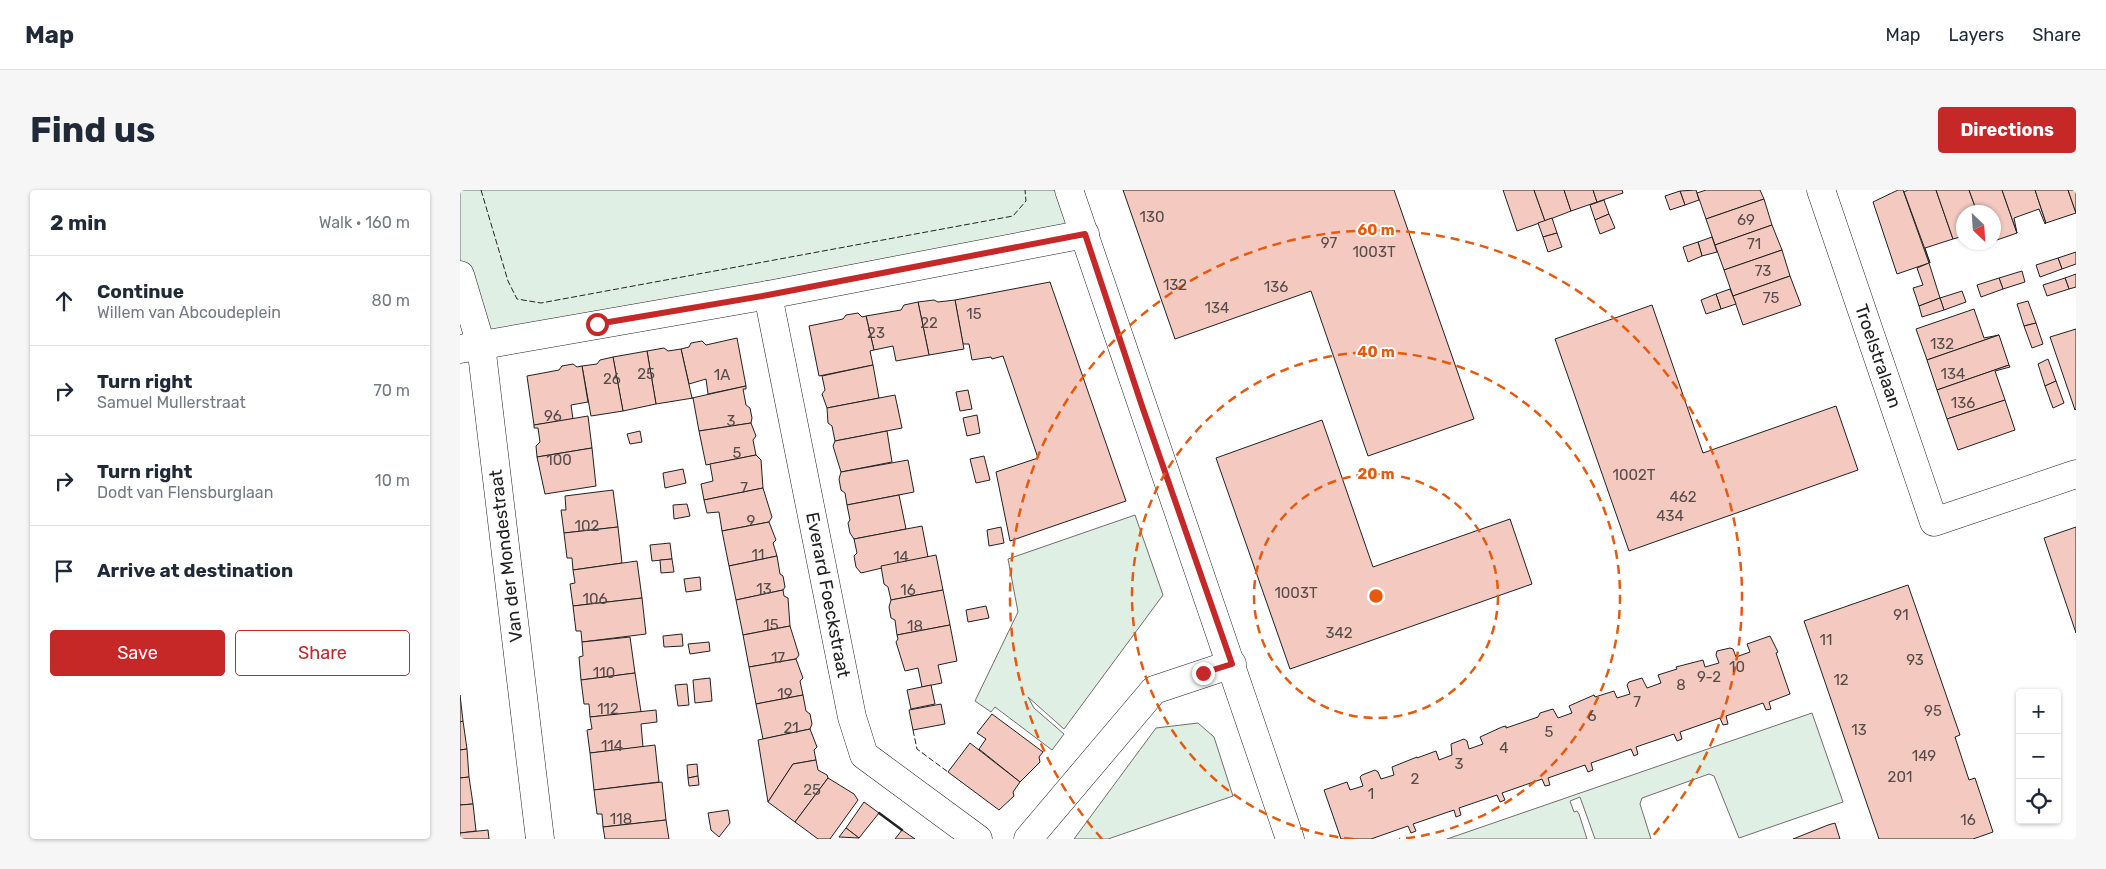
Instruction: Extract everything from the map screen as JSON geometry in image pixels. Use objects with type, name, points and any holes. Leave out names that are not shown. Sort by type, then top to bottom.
[{"type":"street","points":[[1069,190],[1232,664],[1290,839]]},
{"type":"street","name":"Troelstralaan","points":[[1821,190],[1934,522],[2076,474]]},
{"type":"street","points":[[470,347],[768,295],[1085,234]]},
{"type":"street","name":"Van der Mondestraat","points":[[460,275],[540,839]]},
{"type":"street","name":"Everard Foeckstraat","points":[[768,295],[852,717],[864,755],[978,839]]},
{"type":"street","points":[[1028,839],[1154,690],[1232,664]]},
{"type":"green space","points":[[460,190],[1069,190],[1085,234],[481,345],[460,275]]},
{"type":"green space","points":[[1135,515],[1163,595],[1064,729],[1028,697],[1034,708],[1064,734],[1052,750],[995,707],[991,712],[975,701],[1018,612],[1008,559]]},
{"type":"green space","points":[[1812,713],[1843,802],[1739,838],[1714,776],[1709,774],[1642,798],[1640,804],[1651,839],[1595,839],[1580,797],[1570,801],[1574,812],[1577,811],[1579,814],[1587,839],[1447,839]]},
{"type":"green space","points":[[1198,723],[1214,737],[1233,796],[1108,839],[1074,839],[1156,728]]},
{"type":"building","points":[[1123,190],[1394,190],[1474,419],[1368,456],[1311,291],[1175,339]]},
{"type":"building","points":[[1503,190],[1534,190],[1545,221],[1517,231]]},
{"type":"building","points":[[1534,190],[1564,190],[1571,211],[1545,221]]},
{"type":"building","points":[[1564,190],[1593,190],[1597,202],[1571,211]]},
{"type":"building","points":[[1593,190],[1622,190],[1623,193],[1597,202]]},
{"type":"building","points":[[1696,190],[1699,200],[1685,205],[1680,191]]},
{"type":"building","points":[[1706,190],[1760,190],[1764,199],[1706,219],[1697,193]]},
{"type":"building","points":[[1898,190],[1903,190],[1929,263],[1897,274],[1873,202]]},
{"type":"building","points":[[1908,190],[1936,190],[1953,239],[1925,248],[1930,263],[1904,192]]},
{"type":"building","points":[[1936,190],[1969,190],[1974,205],[1956,205],[1956,238],[1953,239]]},
{"type":"building","points":[[1969,190],[2002,190],[2017,233],[2001,239],[2001,205],[1974,205]]},
{"type":"building","points":[[2002,190],[2035,190],[2046,223],[2039,209],[2014,218],[2017,233]]},
{"type":"building","points":[[2035,190],[2068,190],[2076,213],[2046,223]]},
{"type":"building","points":[[2068,190],[2076,190],[2076,213]]},
{"type":"building","points":[[1680,191],[1685,205],[1670,210],[1665,196]]},
{"type":"building","points":[[1764,199],[1772,225],[1715,245],[1706,219]]},
{"type":"building","points":[[1604,200],[1609,214],[1595,220],[1590,205]]},
{"type":"building","points":[[1609,214],[1615,228],[1600,234],[1595,220]]},
{"type":"building","points":[[1552,218],[1557,233],[1543,237],[1538,223]]},
{"type":"building","points":[[1772,225],[1782,250],[1724,270],[1715,245]]},
{"type":"building","points":[[1557,233],[1562,247],[1548,252],[1543,237]]},
{"type":"building","points":[[1712,237],[1717,252],[1702,256],[1698,242]]},
{"type":"building","points":[[1698,242],[1702,256],[1688,262],[1683,247]]},
{"type":"building","points":[[1782,250],[1790,276],[1733,296],[1724,270]]},
{"type":"building","points":[[2076,252],[2076,264],[2062,269],[2058,258]]},
{"type":"building","points":[[2058,258],[2062,269],[2040,277],[2036,265]]},
{"type":"building","points":[[1929,263],[1940,298],[1919,306],[1913,288],[1923,285],[1917,268]]},
{"type":"building","points":[[2022,271],[2025,282],[2003,289],[1999,278]]},
{"type":"building","points":[[2076,274],[2076,287],[2069,289],[2065,278]]},
{"type":"building","points":[[1790,276],[1801,305],[1743,325],[1733,296]]},
{"type":"building","points":[[1999,278],[2003,289],[1981,297],[1977,285]]},
{"type":"building","points":[[2065,278],[2069,289],[2047,296],[2043,285]]},
{"type":"building","points":[[1050,282],[1126,501],[1010,541],[996,472],[1038,458],[1003,356],[992,359],[991,357],[972,360],[969,344],[963,344],[955,300]]},
{"type":"building","points":[[1730,289],[1736,304],[1721,309],[1716,294]]},
{"type":"building","points":[[1962,291],[1966,302],[1944,310],[1940,298]]},
{"type":"building","points":[[1716,294],[1721,309],[1706,314],[1701,300]]},
{"type":"building","points":[[1940,298],[1944,310],[1922,317],[1919,306]]},
{"type":"building","points":[[934,300],[938,302],[955,300],[964,349],[929,355],[918,302]]},
{"type":"building","points":[[2028,301],[2036,323],[2024,326],[2017,304]]},
{"type":"building","points":[[918,302],[929,355],[896,361],[893,346],[874,350],[866,316],[901,310],[904,305]]},
{"type":"building","points":[[1652,305],[1703,453],[1836,406],[1858,470],[1629,551],[1555,339]]},
{"type":"building","points":[[1974,309],[1984,338],[1999,335],[1927,360],[1916,329]]},
{"type":"building","points":[[858,313],[862,317],[866,316],[874,350],[870,351],[873,365],[819,376],[809,326],[843,319],[846,315]]},
{"type":"building","points":[[2036,323],[2043,344],[2032,348],[2024,326]]},
{"type":"building","points":[[2076,329],[2076,409],[2075,410],[2050,337]]},
{"type":"building","points":[[1999,335],[2009,365],[1937,390],[1927,360]]},
{"type":"building","points":[[737,338],[746,386],[708,394],[706,379],[689,384],[681,349],[689,347],[691,343],[702,341],[706,345]]},
{"type":"building","points":[[664,348],[668,351],[681,349],[692,398],[746,386],[746,389],[743,389],[746,405],[750,408],[751,423],[699,431],[693,398],[656,404],[647,351]]},
{"type":"building","points":[[647,351],[656,404],[623,411],[613,357]]},
{"type":"building","points":[[613,357],[623,411],[591,416],[582,366],[597,364],[600,360]]},
{"type":"building","points":[[2048,359],[2056,381],[2045,386],[2038,364]]},
{"type":"building","points":[[573,364],[577,367],[582,366],[588,402],[571,405],[573,419],[534,425],[527,376],[559,370],[562,366]]},
{"type":"building","points":[[873,365],[879,398],[827,408],[822,394],[825,390],[822,376]]},
{"type":"building","points":[[2009,365],[2010,367],[1995,371],[2005,400],[1947,419],[1937,390]]},
{"type":"building","points":[[2056,381],[2064,403],[2053,408],[2045,386]]},
{"type":"building","points":[[968,390],[972,409],[960,411],[956,392]]},
{"type":"building","points":[[895,395],[902,428],[835,441],[832,426],[828,423],[827,408]]},
{"type":"building","points":[[2005,400],[2015,430],[1958,450],[1947,419]]},
{"type":"building","points":[[977,415],[980,433],[967,436],[963,418]]},
{"type":"building","points":[[588,416],[592,448],[537,457],[536,446],[540,442],[538,428],[534,428],[534,425]]},
{"type":"building","points":[[1322,420],[1373,567],[1510,519],[1532,584],[1290,669],[1216,458]]},
{"type":"building","points":[[751,423],[756,436],[753,440],[756,455],[706,465],[699,431]]},
{"type":"building","points":[[640,431],[642,442],[630,444],[627,434]]},
{"type":"building","points":[[887,431],[892,462],[841,472],[833,446],[835,441]]},
{"type":"building","points":[[592,448],[596,486],[545,494],[537,457]]},
{"type":"building","points":[[756,455],[761,460],[763,488],[704,500],[701,484],[713,481],[710,464]]},
{"type":"building","points":[[984,456],[990,480],[976,483],[970,459]]},
{"type":"building","points":[[908,460],[914,492],[847,505],[845,493],[841,490],[839,479],[841,472]]},
{"type":"building","points":[[683,469],[686,483],[665,488],[663,473]]},
{"type":"building","points":[[763,488],[772,517],[769,522],[722,531],[719,512],[707,513],[704,500]]},
{"type":"building","points":[[613,490],[618,527],[564,533],[561,510],[566,510],[565,496]]},
{"type":"building","points":[[899,495],[906,529],[854,539],[850,533],[847,505]]},
{"type":"building","points":[[687,504],[690,516],[674,519],[673,505]]},
{"type":"building","points":[[769,522],[776,540],[773,543],[777,556],[729,566],[722,531]]},
{"type":"building","points":[[922,526],[928,557],[861,573],[856,567],[854,556],[857,553],[854,539]]},
{"type":"building","points":[[618,527],[622,563],[573,570],[572,558],[567,558],[564,533]]},
{"type":"building","points":[[1001,527],[1004,543],[989,546],[987,530]]},
{"type":"building","points":[[2076,527],[2076,633],[2044,538]]},
{"type":"building","points":[[670,543],[672,559],[652,561],[650,545]]},
{"type":"building","points":[[936,555],[943,590],[891,600],[888,587],[884,584],[881,566]]},
{"type":"building","points":[[777,556],[780,574],[783,576],[785,587],[783,590],[736,600],[729,566]]},
{"type":"building","points":[[672,559],[674,572],[661,573],[660,560]]},
{"type":"building","points":[[637,561],[642,598],[573,606],[570,584],[575,583],[573,570]]},
{"type":"building","points":[[700,577],[701,590],[686,592],[684,579]]},
{"type":"building","points":[[1908,585],[1960,735],[1955,737],[1969,780],[1975,778],[1993,832],[1973,839],[1879,839],[1804,621]]},
{"type":"building","points":[[783,590],[784,596],[788,598],[790,626],[743,635],[736,600]]},
{"type":"building","points":[[943,590],[950,625],[897,635],[895,620],[891,618],[889,607],[891,600]]},
{"type":"building","points":[[642,598],[646,634],[582,642],[581,631],[576,631],[573,606]]},
{"type":"building","points":[[986,606],[989,618],[968,622],[966,610]]},
{"type":"building","points":[[950,625],[957,661],[938,665],[942,683],[922,687],[918,668],[905,671],[896,642],[898,639],[897,635]]},
{"type":"building","points":[[790,626],[799,655],[796,659],[749,667],[743,635]]},
{"type":"building","points":[[682,634],[683,646],[664,647],[663,636]]},
{"type":"building","points":[[1770,636],[1778,652],[1776,653],[1790,694],[1769,702],[1771,709],[1766,710],[1763,703],[1726,716],[1728,724],[1723,725],[1720,718],[1680,732],[1682,739],[1677,741],[1674,734],[1636,747],[1638,754],[1634,756],[1631,749],[1591,763],[1593,770],[1588,772],[1585,765],[1548,778],[1550,785],[1545,786],[1542,779],[1502,793],[1505,800],[1500,802],[1497,795],[1459,808],[1461,815],[1456,817],[1454,810],[1413,824],[1416,831],[1411,833],[1408,826],[1371,839],[1341,839],[1324,790],[1347,782],[1350,790],[1363,786],[1360,777],[1362,775],[1375,770],[1381,779],[1394,775],[1392,767],[1436,751],[1439,760],[1452,755],[1451,744],[1464,739],[1467,741],[1469,749],[1483,744],[1480,737],[1502,727],[1506,726],[1506,728],[1538,717],[1540,713],[1553,709],[1558,718],[1572,713],[1569,706],[1594,695],[1595,697],[1614,691],[1617,698],[1630,694],[1627,685],[1629,682],[1642,678],[1647,688],[1661,683],[1658,675],[1677,669],[1676,667],[1703,660],[1705,667],[1719,663],[1716,655],[1717,651],[1730,648],[1733,649],[1736,657],[1750,652],[1747,644]]},
{"type":"building","points":[[630,637],[635,673],[581,680],[579,657],[583,656],[582,642]]},
{"type":"building","points":[[709,642],[710,651],[690,654],[688,644]]},
{"type":"building","points":[[796,659],[803,678],[800,681],[803,695],[756,704],[749,667]]},
{"type":"building","points":[[635,673],[641,712],[590,717],[589,704],[584,704],[581,680]]},
{"type":"building","points":[[710,678],[712,701],[695,703],[693,680]]},
{"type":"building","points":[[687,684],[689,705],[678,706],[675,685]]},
{"type":"building","points":[[931,685],[935,704],[911,709],[907,690]]},
{"type":"building","points":[[460,695],[463,721],[460,722]]},
{"type":"building","points":[[803,695],[806,711],[810,714],[812,724],[810,729],[763,739],[756,704]]},
{"type":"building","points":[[941,704],[945,724],[913,730],[909,710]]},
{"type":"building","points":[[656,710],[657,722],[641,724],[643,747],[590,753],[587,730],[592,729],[590,717]]},
{"type":"building","points":[[992,714],[1043,752],[1039,757],[1040,762],[1020,782],[979,749],[986,739],[977,733]]},
{"type":"building","points":[[463,721],[467,749],[460,750],[460,722]]},
{"type":"building","points":[[810,729],[817,747],[814,750],[816,760],[793,764],[768,802],[758,740]]},
{"type":"building","points":[[970,743],[1020,782],[1013,792],[1014,796],[999,810],[948,772]]},
{"type":"building","points":[[655,745],[659,782],[594,790],[590,753]]},
{"type":"building","points":[[467,749],[469,777],[460,778],[460,750]]},
{"type":"building","points":[[816,760],[818,770],[827,775],[828,778],[795,822],[768,802],[793,764]]},
{"type":"building","points":[[697,764],[698,776],[688,778],[687,765]]},
{"type":"building","points":[[698,776],[699,785],[689,786],[688,778]]},
{"type":"building","points":[[469,777],[473,804],[460,805],[460,778]]},
{"type":"building","points":[[828,778],[854,794],[858,800],[830,839],[818,839],[795,822]]},
{"type":"building","points":[[662,782],[666,820],[603,827],[602,814],[597,814],[594,790]]},
{"type":"building","points":[[864,802],[879,813],[859,838],[846,828]]},
{"type":"building","points":[[473,804],[476,831],[460,833],[460,805]]},
{"type":"building","points":[[728,810],[730,823],[719,837],[711,830],[708,813]]},
{"type":"building","points":[[666,820],[669,839],[605,839],[603,827]]},
{"type":"building","points":[[1835,823],[1840,839],[1793,839],[1828,825]]},
{"type":"building","points":[[846,828],[859,838],[839,837]]},
{"type":"building","points":[[488,830],[489,839],[460,839],[460,833]]},
{"type":"building","points":[[902,830],[915,839],[895,839]]},
{"type":"fence","points":[[481,190],[508,281],[517,299],[541,303],[1013,216],[1026,201],[1025,190]]},
{"type":"fence","points":[[913,730],[917,749],[948,772]]},
{"type":"wall","points":[[879,813],[902,830]]},
{"type":"route","points":[[597,324],[768,295],[1085,234],[1142,406],[1232,664],[1203,673]]}]
